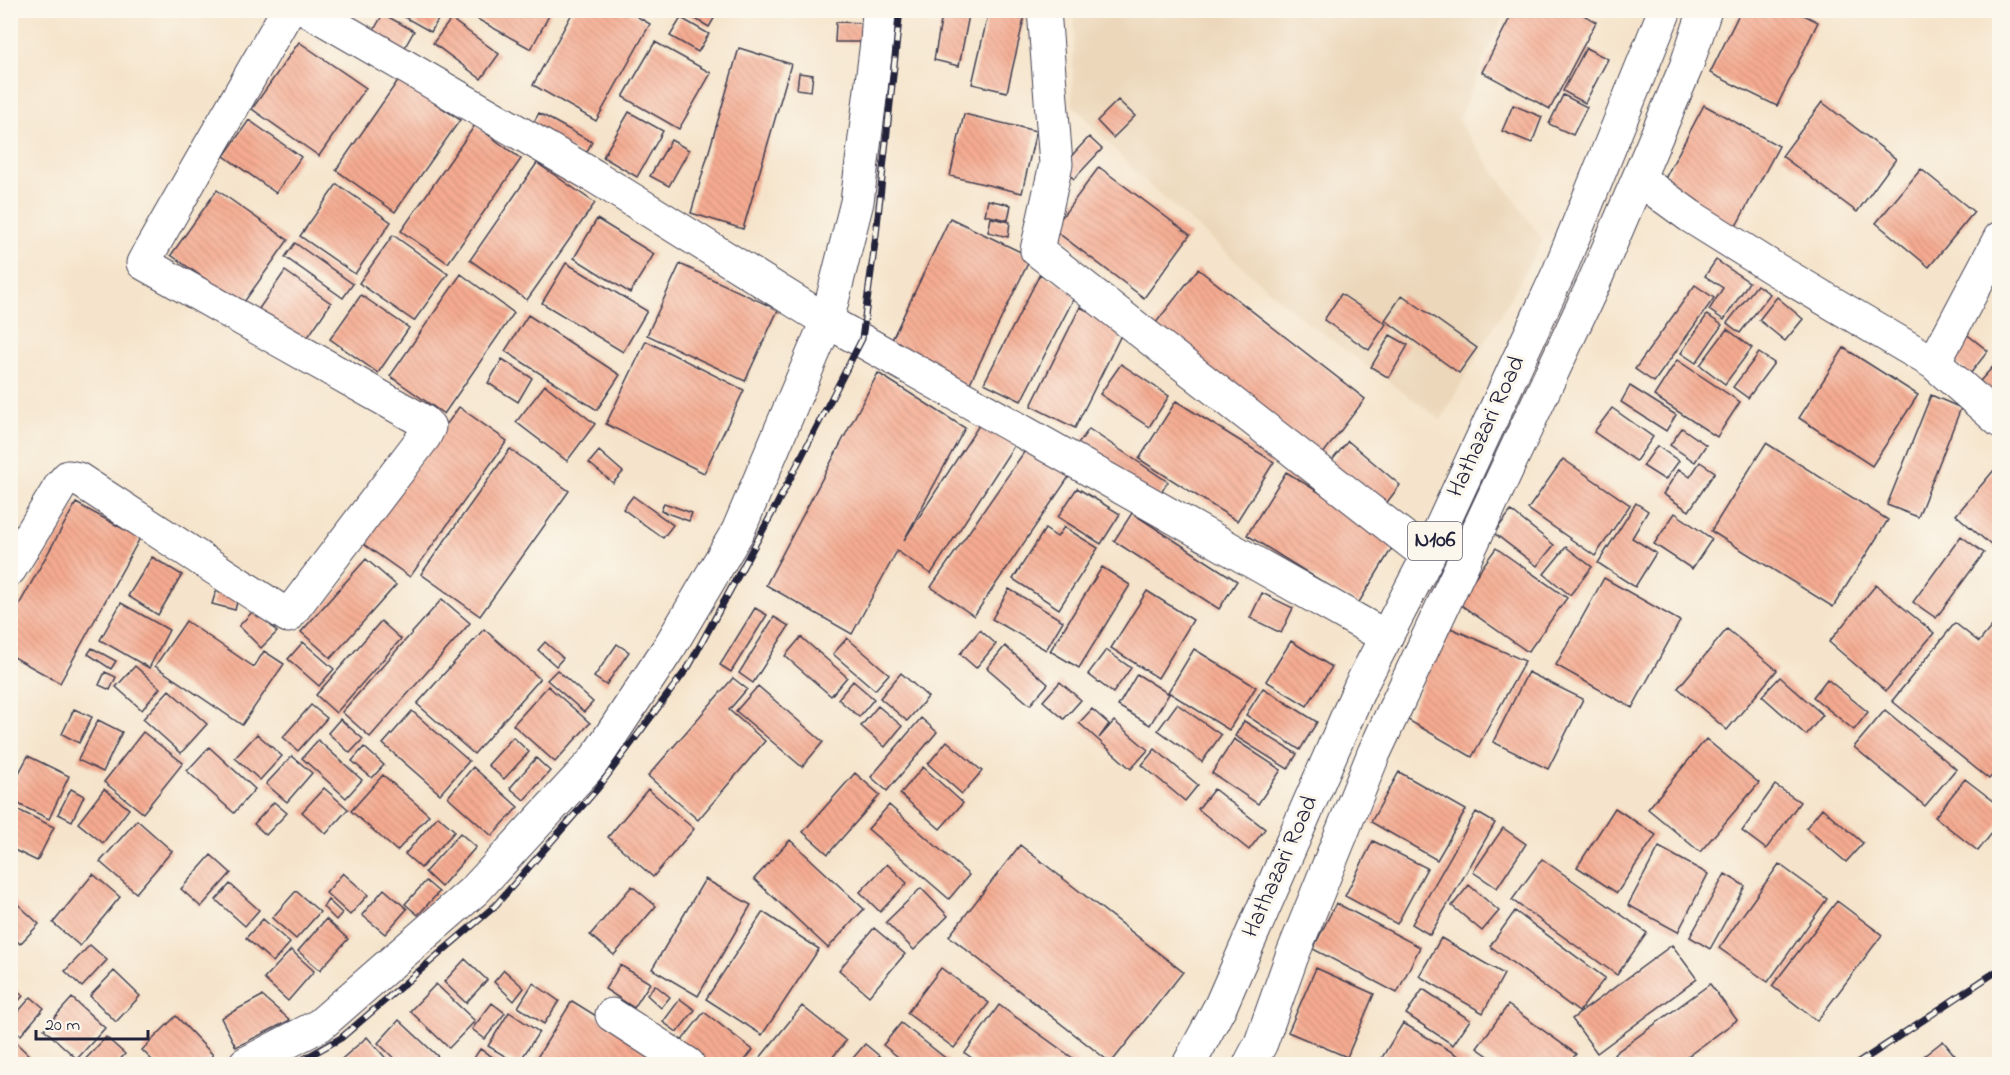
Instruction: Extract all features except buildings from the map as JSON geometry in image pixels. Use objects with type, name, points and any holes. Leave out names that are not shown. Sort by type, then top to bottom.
[{"type":"main road","points":[[10,568],[61,484],[68,477],[78,479],[288,616],[424,437],[429,426],[423,421],[143,263],[288,10]]},
{"type":"main road","points":[[308,10],[594,176],[827,321],[1386,637]]},
{"type":"main road","points":[[245,1065],[320,1025],[476,889],[594,761],[670,646],[738,531],[827,321],[857,202],[879,10]]},
{"type":"main road","points":[[1044,10],[1056,164],[1037,250],[1428,556]]},
{"type":"main road","name":"Hathazari Road","points":[[1250,1065],[1261,1043],[1292,956],[1374,753],[1592,287],[1686,68],[1705,10]]},
{"type":"main road","name":"Hathazari Road","points":[[1189,1065],[1221,1005],[1361,685],[1428,556],[1558,272],[1661,12]]},
{"type":"main road","points":[[1639,179],[1690,216],[1754,256],[1934,363],[2000,421]]},
{"type":"main road","points":[[1934,363],[2000,238]]},
{"type":"main road","points":[[612,1015],[687,1065]]},
{"type":"shaded area","points":[[1075,11],[1505,11],[1458,121],[1543,240],[1441,420],[1296,314],[1137,174],[1072,104]]},
{"type":"railway","points":[[295,1064],[341,1038],[495,906],[598,788],[689,666],[776,506],[862,339],[876,235],[900,10]]},
{"type":"railway","points":[[1857,1064],[2000,969]]}]
